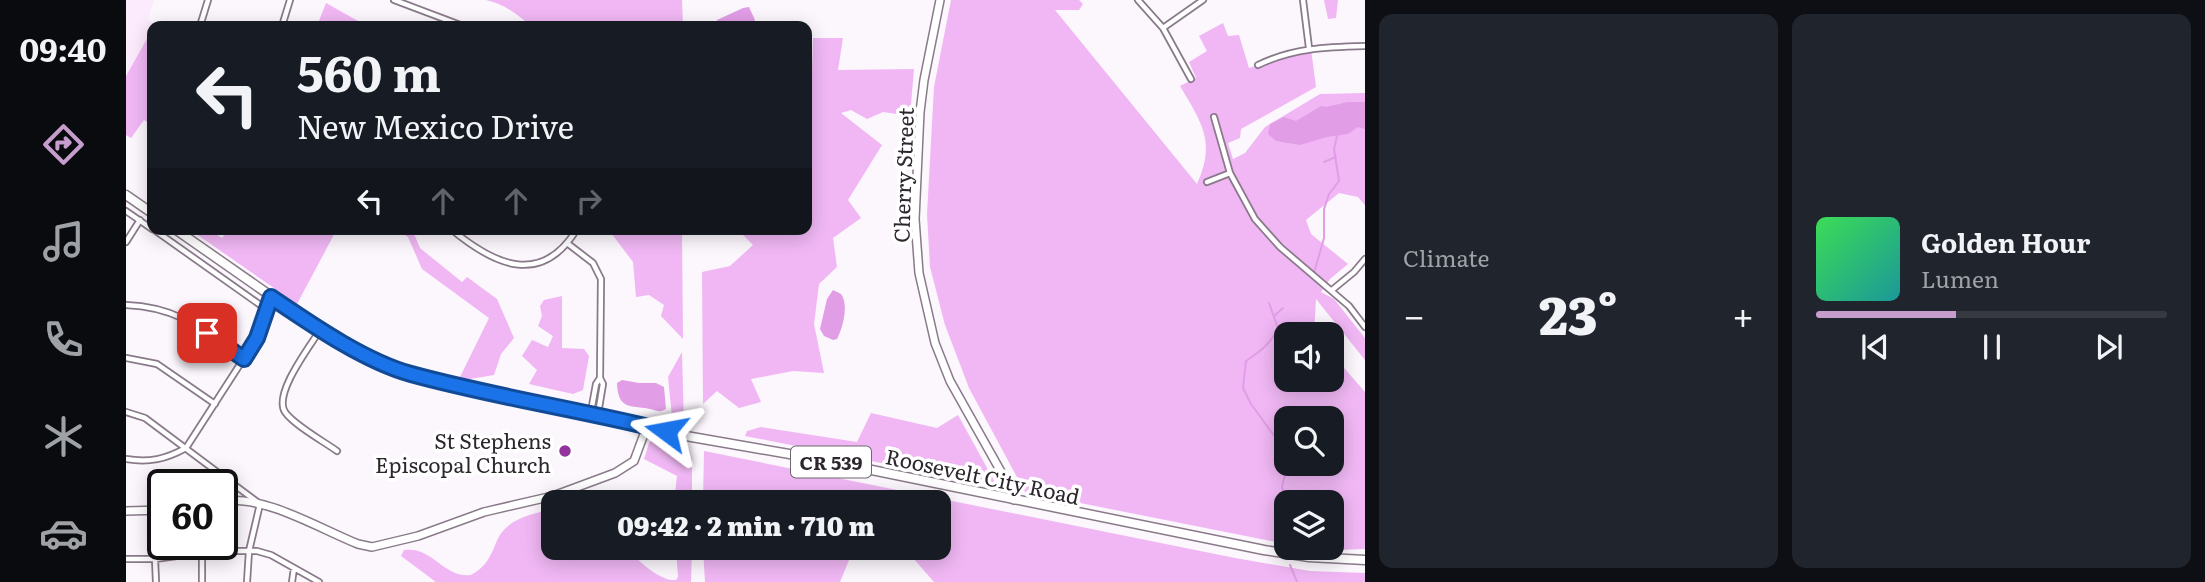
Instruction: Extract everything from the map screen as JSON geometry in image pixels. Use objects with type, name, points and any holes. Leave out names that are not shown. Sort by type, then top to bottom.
[{"type":"main road","points":[[126,195],[147,210]]},
{"type":"main road","name":"CR 539","points":[[184,235],[271,297],[366,355],[410,373],[497,396],[595,413],[647,426]]},
{"type":"main road","name":"Roosevelt City Road","points":[[647,426],[686,436],[845,465],[1264,550],[1309,558],[1365,560]]},
{"type":"street","points":[[202,21],[208,0]]},
{"type":"street","points":[[284,21],[290,0]]},
{"type":"street","points":[[394,0],[450,21]]},
{"type":"street","name":"Cherry Street","points":[[940,0],[920,112],[915,219],[919,273],[935,343],[950,381],[1009,486],[1014,500]]},
{"type":"street","points":[[1138,0],[1163,28],[1191,79]]},
{"type":"street","points":[[1163,28],[1203,0]]},
{"type":"street","points":[[1303,0],[1309,48]]},
{"type":"street","points":[[1258,65],[1309,48],[1365,46]]},
{"type":"street","points":[[1214,117],[1230,173],[1248,207],[1268,236],[1332,289],[1365,327]]},
{"type":"street","points":[[1207,182],[1230,173]]},
{"type":"street","points":[[126,211],[147,225]]},
{"type":"street","points":[[126,242],[140,220]]},
{"type":"street","points":[[160,235],[266,310]]},
{"type":"street","points":[[459,235],[487,256],[513,264],[527,264],[549,258],[568,243],[573,235]]},
{"type":"street","points":[[568,243],[593,263],[601,279],[602,394],[600,408],[595,413]]},
{"type":"street","points":[[1332,289],[1354,272],[1365,259]]},
{"type":"street","points":[[126,459],[153,461],[186,448],[257,338],[271,297]]},
{"type":"street","points":[[126,305],[159,308],[183,316],[244,359]]},
{"type":"street","points":[[320,329],[284,390],[282,403],[288,415],[337,451]]},
{"type":"street","points":[[126,358],[157,364],[215,404]]},
{"type":"street","points":[[126,412],[145,418],[214,469]]},
{"type":"street","points":[[238,499],[260,503],[358,544],[372,547],[418,536],[484,512],[544,499],[615,472],[634,461],[647,426]]},
{"type":"street","points":[[238,487],[260,503]]},
{"type":"street","points":[[247,582],[249,551],[260,503]]},
{"type":"street","points":[[126,511],[147,510]]},
{"type":"street","points":[[238,551],[266,553],[319,582]]},
{"type":"street","points":[[126,558],[147,559]]},
{"type":"street","points":[[155,560],[156,582]]},
{"type":"street","points":[[202,560],[202,582]]},
{"type":"street","points":[[292,582],[294,568]]},
{"type":"shaded area","points":[[126,0],[154,0],[150,21],[147,21],[147,39],[127,76]]},
{"type":"shaded area","points":[[486,0],[682,0],[683,21],[524,21],[499,4]]},
{"type":"shaded area","points":[[951,0],[1079,0],[1083,4],[1079,10],[1055,10],[1197,184],[1203,169],[1206,144],[1200,122],[1180,86],[1196,78],[1189,62],[1207,51],[1199,36],[1223,23],[1228,36],[1239,35],[1249,68],[1311,49],[1316,87],[1241,129],[1240,138],[1228,143],[1233,159],[1245,153],[1265,127],[1320,94],[1365,93],[1365,205],[1358,197],[1339,193],[1306,220],[1311,234],[1348,264],[1330,279],[1321,292],[1334,299],[1365,338],[1365,360],[1344,334],[1344,322],[1334,322],[1316,299],[1315,322],[1274,322],[1274,392],[1344,392],[1344,368],[1365,392],[1365,549],[1344,550],[1344,490],[1274,490],[1274,542],[1025,492],[969,388],[945,325],[930,267],[927,214],[934,87]]},
{"type":"shaded area","points":[[1324,0],[1338,0],[1336,18],[1328,19]]},
{"type":"shaded area","points":[[326,3],[358,21],[319,21]]},
{"type":"shaded area","points":[[749,7],[754,21],[717,21],[717,20]]},
{"type":"shaded area","points":[[813,38],[843,38],[838,70],[914,69],[910,116],[883,112],[867,119],[851,110],[841,113],[882,145],[848,200],[861,218],[833,238],[837,267],[819,284],[814,324],[824,373],[793,371],[751,379],[761,402],[739,408],[717,391],[703,404],[702,272],[730,266],[753,245],[743,235],[812,235]]},
{"type":"shaded area","points":[[147,39],[147,122],[144,120],[131,138],[126,135],[126,76]]},
{"type":"shaded area","points":[[1365,102],[1365,129],[1358,127],[1348,134],[1300,145],[1276,141],[1268,134],[1270,124],[1284,117],[1296,121],[1321,106]]},
{"type":"shaded area","points":[[198,235],[217,235],[222,238],[224,235],[334,235],[297,304]]},
{"type":"shaded area","points":[[405,235],[415,235],[420,248],[462,282],[467,277],[497,299],[514,338],[501,354],[494,375],[458,381],[489,318],[422,269]]},
{"type":"shaded area","points":[[613,235],[682,235],[683,339],[661,316],[664,305],[649,295],[636,297],[633,262]]},
{"type":"shaded area","points":[[833,290],[841,294],[845,310],[837,339],[833,340],[824,336],[820,329],[827,299]]},
{"type":"shaded area","points":[[562,296],[562,348],[584,349],[589,356],[583,390],[573,394],[529,384],[537,370],[522,356],[532,340],[548,347],[553,336],[538,326],[542,316],[540,306],[544,300]]},
{"type":"shaded area","points":[[682,352],[684,425],[673,427],[668,377]]},
{"type":"shaded area","points":[[622,380],[656,383],[664,387],[666,409],[658,411],[626,405],[618,392],[617,383]]},
{"type":"shaded area","points":[[871,413],[937,428],[958,415],[997,486],[745,436],[747,431],[761,427],[857,442]]},
{"type":"shaded area","points":[[653,439],[680,444],[689,449],[692,459],[692,490],[675,490],[677,476],[644,459]]},
{"type":"shaded area","points":[[704,451],[898,490],[703,490]]},
{"type":"shaded area","points":[[951,501],[1235,558],[1310,571],[1365,573],[1365,582],[934,582],[915,560],[951,560]]},
{"type":"shaded area","points":[[541,512],[541,560],[639,560],[656,574],[676,580],[677,560],[692,560],[691,582],[436,582],[401,556],[404,550],[414,550],[431,557],[453,572],[471,575],[490,557],[502,532],[523,517]]},
{"type":"shaded area","points":[[704,560],[849,560],[840,582],[705,582]]},
{"type":"waterway","points":[[1314,273],[1324,238],[1324,209],[1329,194],[1339,181],[1334,149],[1337,136]]},
{"type":"waterway","points":[[1324,162],[1336,157]]},
{"type":"waterway","points":[[1269,303],[1278,328],[1268,343],[1246,361],[1243,388],[1274,436]]},
{"type":"waterway","points":[[1274,316],[1283,308]]},
{"type":"waterway","points":[[1283,490],[1285,476]]},
{"type":"waterway","points":[[1290,565],[1297,582]]},
{"type":"place","name":"St Stephens Episcopal Church","points":[[565,451]]},
{"type":"route","points":[[207,333],[244,359],[257,338],[271,297],[356,349],[410,373],[497,396],[666,431]]}]
